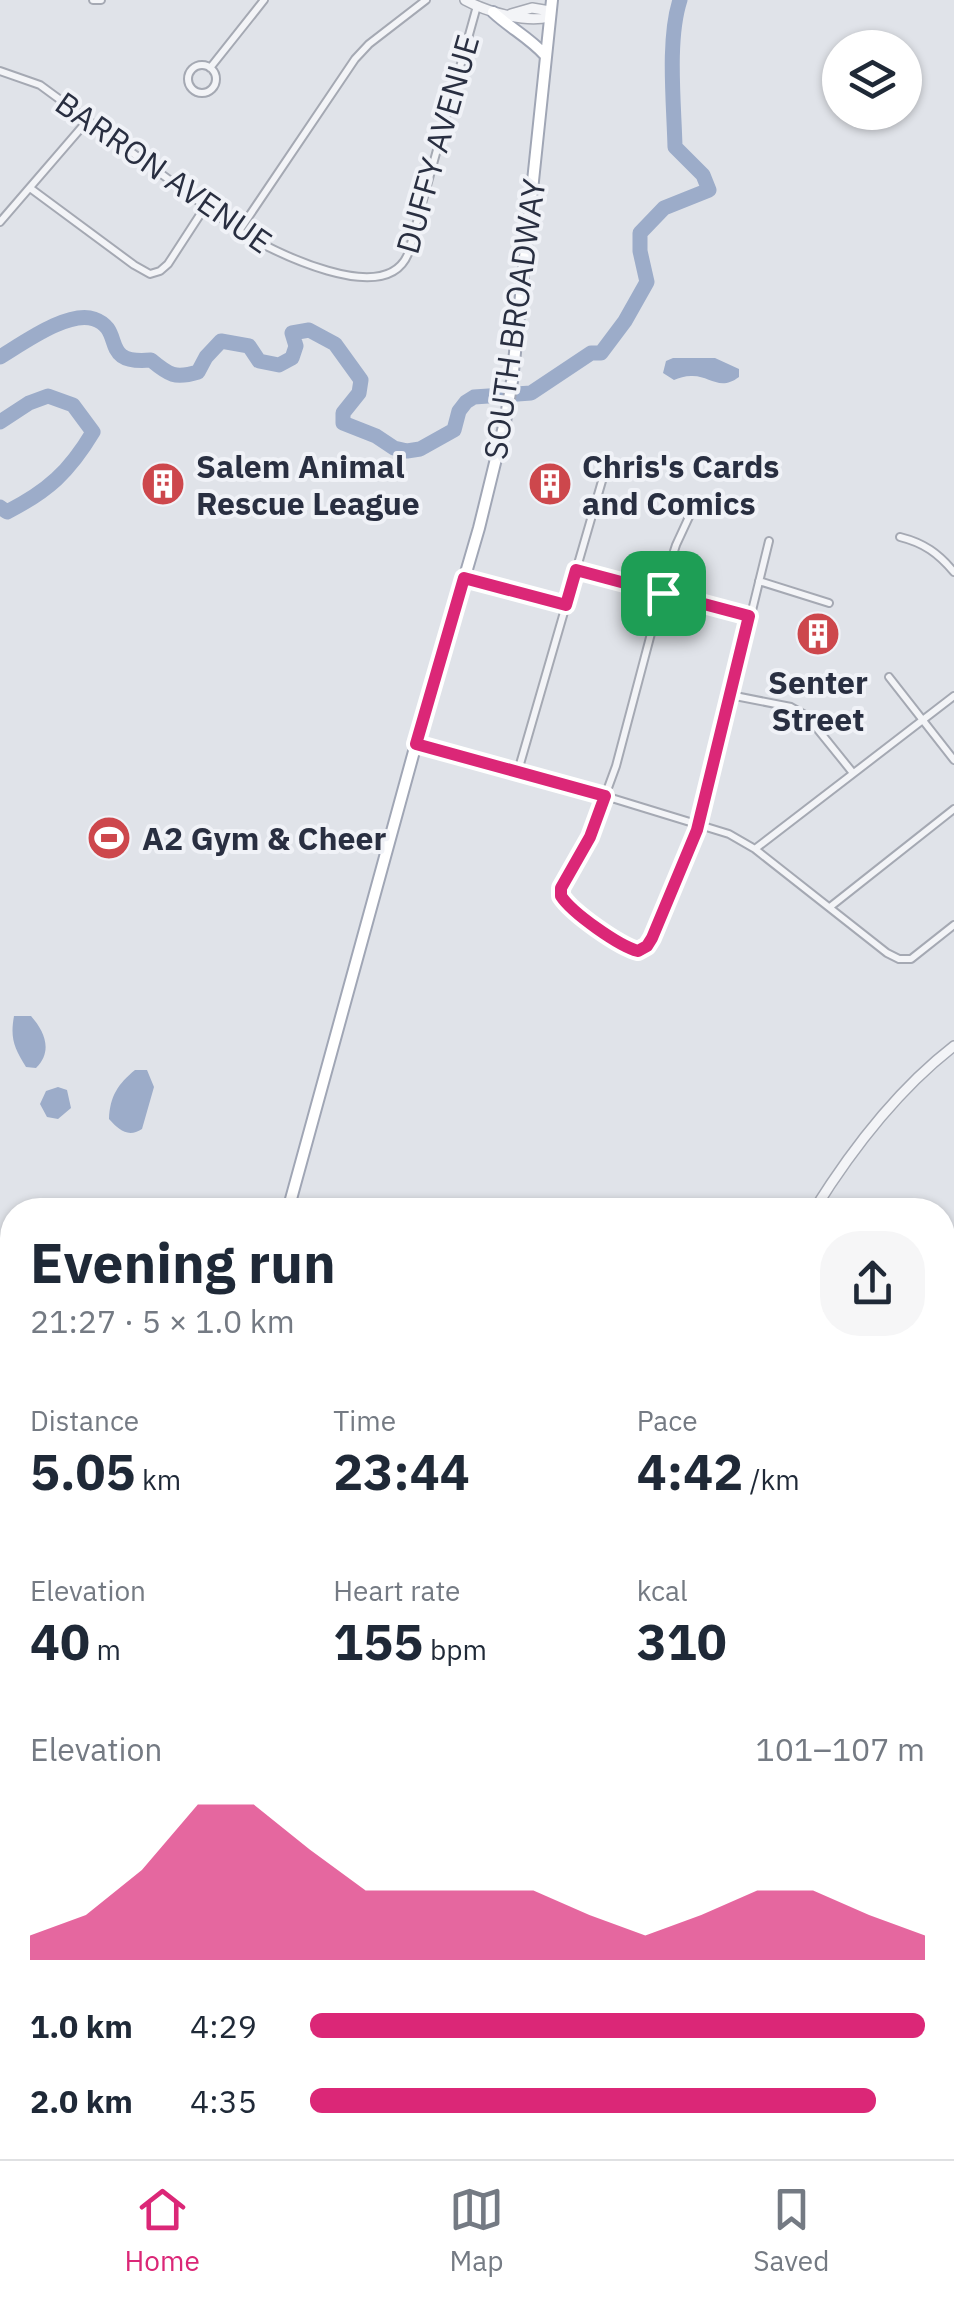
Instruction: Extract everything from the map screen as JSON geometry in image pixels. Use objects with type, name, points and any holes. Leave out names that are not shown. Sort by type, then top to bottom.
[{"type":"main road","name":"SOUTH BROADWAY","points":[[291,1198],[494,472],[512,381],[550,9]]},
{"type":"main road","points":[[493,12],[546,56]]},
{"type":"street","points":[[93,0],[101,0]]},
{"type":"street","points":[[210,68],[264,0]]},
{"type":"street","points":[[239,231],[355,58],[426,0]]},
{"type":"street","points":[[465,0],[527,20],[550,9]]},
{"type":"street","name":"DUFFY AVENUE","points":[[389,275],[398,270],[408,254],[477,6]]},
{"type":"street","points":[[210,68],[216,76],[214,86],[202,93],[193,90],[188,79],[191,70],[210,68]]},
{"type":"street","name":"BARRON AVENUE","points":[[0,71],[40,85],[264,246],[348,275],[389,275]]},
{"type":"street","points":[[0,222],[88,120]]},
{"type":"street","points":[[30,188],[144,272],[156,273],[168,264],[205,206]]},
{"type":"street","points":[[518,772],[604,474]]},
{"type":"street","points":[[694,504],[676,545],[616,766],[590,837],[561,888],[561,896],[574,911],[621,944],[638,951],[652,938],[699,824],[769,542]]},
{"type":"street","points":[[900,537],[926,545],[954,572]]},
{"type":"street","points":[[576,570],[749,616]]},
{"type":"street","points":[[464,578],[566,605]]},
{"type":"street","points":[[758,581],[829,603]]},
{"type":"street","points":[[889,677],[954,760]]},
{"type":"street","points":[[730,695],[791,708],[808,716],[853,774]]},
{"type":"street","points":[[755,849],[954,696]]},
{"type":"street","points":[[416,744],[729,834],[755,849],[899,959],[911,959],[954,925]]},
{"type":"street","points":[[830,907],[954,808]]},
{"type":"street","points":[[823,1198],[887,1110],[954,1046]]},
{"type":"water","points":[[715,358],[739,369],[739,377],[726,383],[698,376],[674,380],[663,373],[666,361]]},
{"type":"water","points":[[14,1016],[31,1016],[43,1035],[46,1048],[36,1068],[26,1067],[16,1048]]},
{"type":"water","points":[[135,1070],[147,1070],[154,1087],[142,1129],[128,1133],[109,1119],[116,1091]]},
{"type":"water","points":[[58,1087],[67,1090],[71,1108],[58,1119],[47,1117],[40,1104],[46,1091]]},
{"type":"waterway","points":[[0,357],[71,319],[94,319],[109,331],[124,357],[151,360],[168,372],[183,375],[198,372],[221,341],[249,346],[259,361],[279,365],[292,358],[296,346],[292,333],[309,330],[335,344],[361,380],[359,393],[343,413],[343,423],[407,451],[420,449],[454,430],[459,411],[474,397],[531,393],[591,353],[601,353],[647,282],[640,233],[664,208],[709,190],[703,175],[675,147],[672,53],[680,0]]},
{"type":"waterway","points":[[0,422],[48,396],[73,405],[93,432],[66,469],[46,488],[7,512],[0,507]]},
{"type":"place","name":"Salem Animal Rescue League","points":[[163,484]]},
{"type":"place","name":"Chris's Cards and Comics","points":[[550,484]]},
{"type":"place","name":"Senter Street","points":[[818,634]]},
{"type":"place","name":"A2 Gym & Cheer","points":[[109,838]]},
{"type":"route","points":[[576,570],[663,593],[749,616],[697,830],[652,938],[638,951],[621,944],[574,911],[561,896],[561,888],[590,837],[605,796],[416,744],[464,578],[566,605],[576,570]]}]
